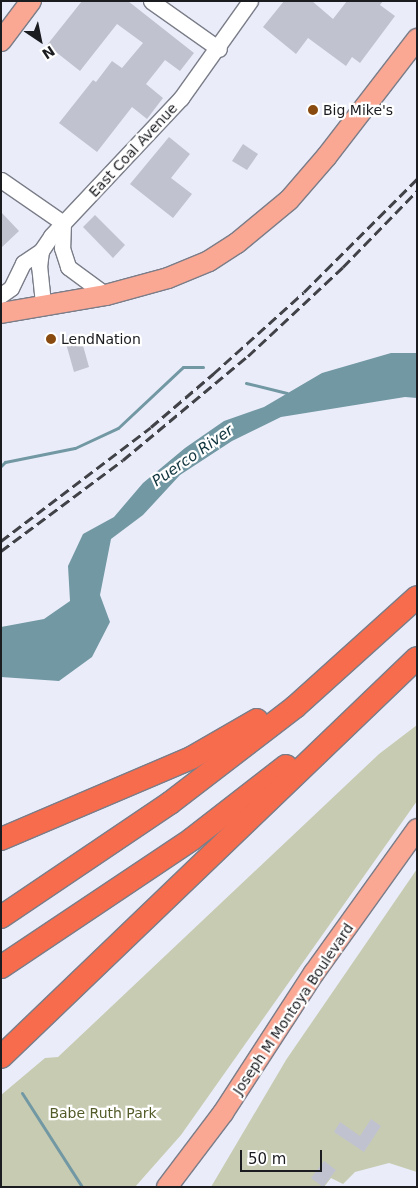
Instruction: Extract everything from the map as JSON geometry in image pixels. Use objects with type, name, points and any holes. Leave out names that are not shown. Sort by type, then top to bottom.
[{"type":"highway","points":[[1,839],[191,758],[247,727],[410,604]]},
{"type":"highway","points":[[1,917],[170,803],[294,707],[410,604]]},
{"type":"highway","points":[[1,967],[192,839],[371,698],[417,657]]},
{"type":"highway","points":[[1,1057],[417,657]]},
{"type":"main road","points":[[1,41],[31,1]]},
{"type":"main road","points":[[1,313],[43,303],[106,294],[168,278],[209,261],[265,221],[289,200],[327,156],[417,38]]},
{"type":"main road","name":"Joseph M Montoya Boulevard","points":[[167,1187],[223,1113],[314,974],[417,829]]},
{"type":"street","points":[[151,1],[219,50]]},
{"type":"street","name":"East Coal Avenue","points":[[1,295],[11,288],[23,263],[41,251],[63,223],[134,151],[219,50],[250,1]]},
{"type":"street","points":[[1,180],[63,223],[62,248],[68,267],[106,294]]},
{"type":"street","points":[[41,251],[39,282],[43,303]]},
{"type":"green space","name":"Babe Ruth Park","points":[[417,725],[417,801],[181,1135],[135,1187],[1,1187],[1,1095],[45,1058],[58,1057],[379,754]]},
{"type":"green space","points":[[417,869],[417,1172],[389,1163],[355,1172],[343,1184],[331,1178],[324,1187],[211,1187],[286,1060]]},
{"type":"water","name":"Puerco River","points":[[391,353],[417,353],[417,398],[405,397],[281,417],[232,441],[180,475],[143,515],[111,539],[100,595],[110,622],[92,657],[59,681],[1,677],[1,627],[44,619],[70,601],[68,566],[83,534],[114,517],[143,483],[185,448],[224,421],[264,407],[322,373]]},
{"type":"building","points":[[82,1],[128,1],[194,53],[180,71],[165,60],[146,84],[163,98],[147,119],[132,107],[97,152],[59,123],[93,80],[96,82],[112,61],[122,68],[143,43],[117,24],[80,71],[47,45]]},
{"type":"building","points":[[284,1],[312,1],[333,19],[347,1],[383,1],[380,5],[395,16],[360,63],[352,57],[346,66],[308,38],[296,54],[263,27]]},
{"type":"building","points":[[169,137],[190,154],[171,178],[192,194],[173,218],[130,184]]},
{"type":"building","points":[[243,144],[258,154],[247,170],[232,161]]},
{"type":"building","points":[[1,212],[19,231],[1,248]]},
{"type":"building","points":[[95,215],[125,245],[113,258],[83,227]]},
{"type":"building","points":[[80,335],[89,367],[74,372],[65,340]]},
{"type":"building","points":[[371,1119],[381,1126],[364,1152],[334,1132],[340,1122],[360,1136]]},
{"type":"building","points":[[324,1161],[336,1170],[323,1187],[311,1178]]},
{"type":"waterway","points":[[1,466],[5,462],[75,448],[118,428],[183,367],[203,367]]},
{"type":"waterway","points":[[246,383],[287,393]]},
{"type":"waterway","points":[[22,1093],[82,1187]]},
{"type":"railway","points":[[1,541],[151,427],[213,374],[304,292],[417,179]]},
{"type":"railway","points":[[1,551],[123,460],[248,356],[343,267],[417,191]]},
{"type":"place","name":"Big Mike's","points":[[313,110]]},
{"type":"place","name":"LendNation","points":[[51,339]]}]
